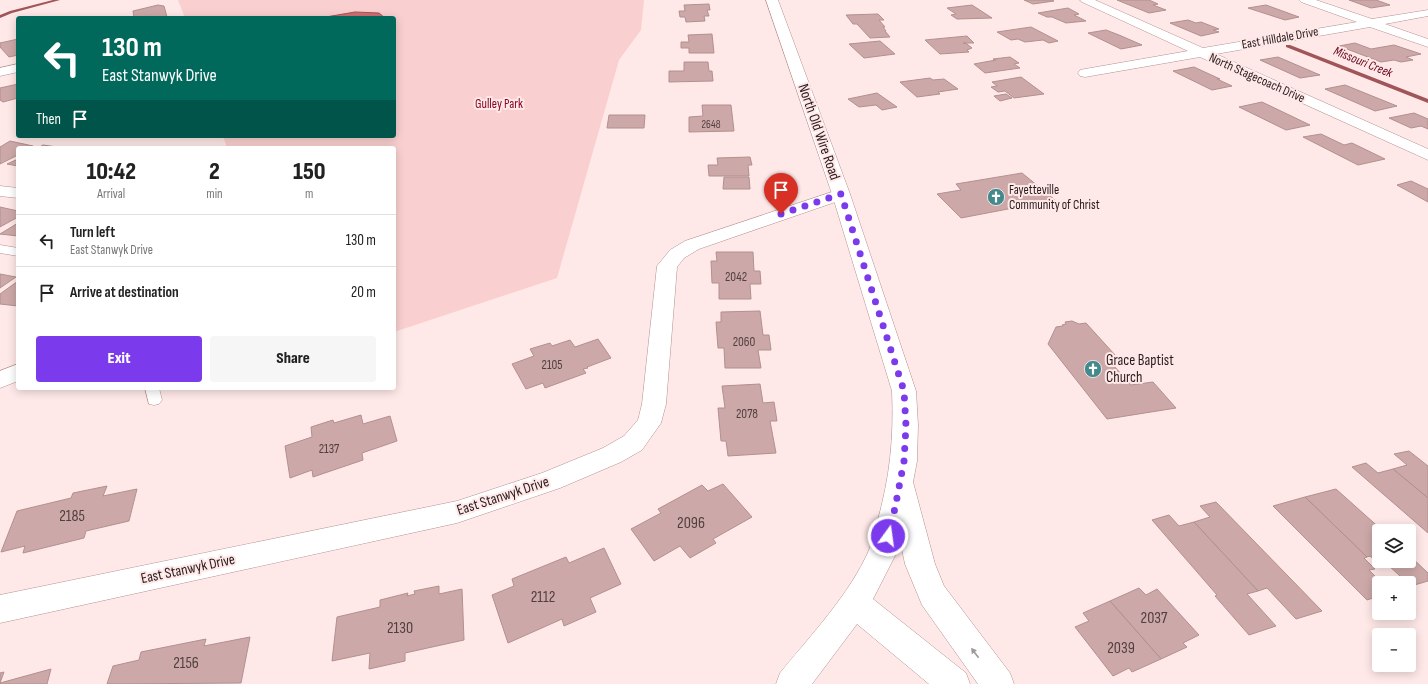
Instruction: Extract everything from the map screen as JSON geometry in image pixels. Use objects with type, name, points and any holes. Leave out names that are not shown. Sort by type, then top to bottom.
[{"type":"street","name":"North Old Wire Road","points":[[772,0],[841,194],[904,391],[906,426],[904,461],[895,508],[883,552],[855,603],[792,684]]},
{"type":"street","name":"North Stagecoach Drive","points":[[1086,0],[1428,155]]},
{"type":"street","points":[[1305,0],[1428,43]]},
{"type":"street","name":"East Hilldale Drive","points":[[1086,73],[1428,13]]},
{"type":"street","points":[[0,72],[16,68]]},
{"type":"street","points":[[0,191],[16,193]]},
{"type":"street","name":"East Stanwyk Drive","points":[[0,609],[457,512],[551,481],[612,455],[633,443],[649,423],[654,404],[667,266],[677,254],[692,245],[841,194]]},
{"type":"street","points":[[0,380],[16,373]]},
{"type":"street","points":[[900,477],[920,564],[933,595],[998,684]]},
{"type":"street","points":[[855,603],[954,684]]},
{"type":"lane","points":[[0,249],[16,252]]},
{"type":"green space","name":"Gulley Park","points":[[178,0],[644,0],[641,30],[619,60],[557,278],[396,331],[396,146],[226,146],[224,138],[396,138],[396,16],[184,16]]},
{"type":"shaded area","points":[[355,12],[379,13],[383,16],[332,16]]},
{"type":"building","points":[[1024,0],[1051,0],[1054,1],[1033,4]]},
{"type":"building","points":[[1117,0],[1149,0],[1158,4],[1153,5],[1166,10],[1149,13]]},
{"type":"building","points":[[1349,0],[1376,0],[1390,5],[1371,8]]},
{"type":"building","points":[[709,4],[710,10],[707,10],[709,16],[704,16],[705,21],[686,22],[685,17],[680,17],[679,11],[685,11],[684,5]]},
{"type":"building","points":[[158,5],[164,6],[167,16],[134,16],[133,11]]},
{"type":"building","points":[[972,5],[992,18],[957,19],[951,15],[956,14],[947,8]]},
{"type":"building","points":[[1266,5],[1299,17],[1285,20],[1248,8]]},
{"type":"building","points":[[1068,8],[1079,14],[1074,15],[1086,21],[1066,23],[1038,13]]},
{"type":"building","points":[[878,14],[884,20],[879,20],[885,27],[883,27],[890,37],[870,38],[857,24],[853,24],[846,15]]},
{"type":"building","points":[[1188,20],[1196,23],[1201,22],[1219,29],[1213,30],[1219,32],[1201,36],[1170,23]]},
{"type":"building","points":[[1031,27],[1058,41],[1049,43],[1043,40],[1025,42],[1018,39],[1011,40],[997,32]]},
{"type":"building","points":[[1106,30],[1142,45],[1121,49],[1088,33]]},
{"type":"building","points":[[712,34],[714,53],[689,53],[689,48],[681,48],[681,42],[689,42],[688,35]]},
{"type":"building","points":[[967,36],[974,43],[963,43],[972,48],[967,50],[969,52],[940,54],[925,40]]},
{"type":"building","points":[[16,39],[16,55],[9,57],[0,47],[0,43]]},
{"type":"building","points":[[880,41],[895,54],[864,58],[849,44]]},
{"type":"building","points":[[1355,43],[1371,49],[1394,45],[1421,54],[1406,57],[1413,60],[1401,62],[1394,60],[1381,62],[1339,46]]},
{"type":"building","points":[[1010,57],[1019,63],[1014,64],[1020,68],[985,73],[974,64],[996,60],[993,59]]},
{"type":"building","points":[[1278,57],[1320,75],[1300,78],[1260,60]]},
{"type":"building","points":[[684,62],[708,62],[709,71],[712,71],[713,81],[669,82],[669,71],[684,71]]},
{"type":"building","points":[[1194,67],[1232,86],[1212,90],[1173,71]]},
{"type":"building","points":[[1021,77],[1044,94],[1014,98],[1005,91],[998,92],[991,87],[997,86],[992,82]]},
{"type":"building","points":[[930,78],[933,80],[944,79],[958,89],[938,92],[940,94],[917,97],[900,82]]},
{"type":"building","points":[[16,84],[16,99],[3,102],[0,100],[0,88]]},
{"type":"building","points":[[1345,85],[1397,106],[1375,111],[1325,89]]},
{"type":"building","points":[[877,93],[897,107],[882,110],[876,105],[859,107],[848,99]]},
{"type":"building","points":[[1006,94],[1012,98],[1000,101],[994,96]]},
{"type":"building","points":[[1262,102],[1310,125],[1286,130],[1239,107]]},
{"type":"building","points":[[702,105],[731,105],[734,131],[689,132],[689,117],[703,116]]},
{"type":"building","points":[[1414,113],[1428,119],[1428,129],[1421,126],[1411,128],[1389,118]]},
{"type":"building","points":[[609,115],[645,115],[644,128],[607,128]]},
{"type":"building","points":[[1321,134],[1344,145],[1352,143],[1385,159],[1358,165],[1303,137]]},
{"type":"building","points":[[10,141],[33,146],[16,146],[16,156],[0,164],[0,147]]},
{"type":"building","points":[[750,157],[752,165],[748,165],[749,176],[709,176],[708,165],[718,165],[717,158]]},
{"type":"building","points":[[16,160],[16,166],[7,164]]},
{"type":"building","name":"Fayetteville Community of Christ","points":[[1022,173],[1055,200],[961,218],[937,194],[961,190],[956,184]]},
{"type":"building","points":[[724,177],[749,177],[750,189],[723,189]]},
{"type":"building","points":[[1411,181],[1428,189],[1428,202],[1397,185]]},
{"type":"building","points":[[0,207],[16,211],[16,218],[0,227]]},
{"type":"building","points":[[16,224],[16,236],[0,234]]},
{"type":"building","points":[[716,252],[753,252],[754,271],[760,271],[761,284],[750,284],[751,299],[719,299],[719,283],[712,283],[711,261],[717,261]]},
{"type":"building","points":[[0,274],[16,277],[0,288]]},
{"type":"building","points":[[16,282],[16,306],[0,304],[0,294]]},
{"type":"building","points":[[760,311],[763,335],[769,335],[771,350],[758,350],[761,368],[725,368],[724,348],[718,348],[716,322],[721,322],[721,312]]},
{"type":"building","name":"Grace Baptist Church","points":[[1072,321],[1079,324],[1086,323],[1115,355],[1106,357],[1131,385],[1153,382],[1176,408],[1107,419],[1048,344],[1056,327],[1063,326],[1062,325],[1066,324],[1065,322]]},
{"type":"building","points":[[598,339],[611,358],[583,369],[586,373],[545,388],[543,383],[526,389],[512,364],[534,356],[530,349],[550,343],[552,346],[570,340],[575,347]]},
{"type":"building","points":[[760,384],[763,403],[774,402],[777,421],[770,421],[776,453],[728,456],[726,441],[721,441],[718,408],[725,408],[722,386]]},
{"type":"building","points":[[361,415],[363,424],[390,416],[397,441],[362,453],[363,460],[313,477],[312,470],[290,478],[285,446],[312,437],[311,427],[333,420],[334,423]]},
{"type":"building","points":[[1409,451],[1428,466],[1428,498],[1393,469],[1407,465],[1394,454]]},
{"type":"building","points":[[1366,463],[1378,473],[1393,469],[1428,498],[1428,533],[1352,467]]},
{"type":"building","points":[[723,484],[752,517],[713,539],[716,543],[690,558],[680,546],[654,561],[631,529],[661,513],[658,509],[702,485],[708,491]]},
{"type":"building","points":[[107,486],[103,496],[137,489],[129,521],[86,531],[84,538],[23,553],[25,546],[1,552],[17,511],[71,498],[73,493]]},
{"type":"building","points":[[1336,489],[1375,524],[1372,524],[1372,558],[1370,556],[1367,557],[1305,497]]},
{"type":"building","points":[[1305,497],[1367,557],[1364,558],[1372,566],[1372,568],[1375,569],[1369,570],[1375,576],[1372,576],[1372,598],[1367,600],[1273,506]]},
{"type":"building","points":[[1216,502],[1322,611],[1296,619],[1267,588],[1258,591],[1194,522],[1210,517],[1200,506]]},
{"type":"building","points":[[1169,515],[1179,526],[1194,522],[1258,591],[1247,594],[1276,626],[1249,635],[1215,596],[1217,595],[1152,520]]},
{"type":"building","points":[[604,548],[621,584],[590,598],[596,612],[564,626],[562,619],[508,643],[492,595],[514,586],[512,579],[566,557],[569,563]]},
{"type":"building","points":[[1416,562],[1428,573],[1428,581],[1416,585],[1416,576],[1400,576],[1391,568],[1416,568]]},
{"type":"building","points":[[439,586],[439,594],[462,589],[464,640],[405,653],[405,661],[369,669],[370,653],[332,661],[337,617],[380,607],[380,600],[408,593],[407,596],[415,594],[414,591]]},
{"type":"building","points":[[1139,588],[1146,595],[1157,589],[1199,635],[1183,643],[1187,647],[1161,659],[1110,601]]},
{"type":"building","points":[[1110,601],[1161,659],[1132,672],[1129,668],[1113,676],[1075,627],[1089,621],[1083,613]]},
{"type":"building","points":[[250,637],[241,683],[107,684],[113,666],[139,660],[141,652],[206,639],[204,646]]},
{"type":"building","points":[[51,669],[47,684],[0,683]]},
{"type":"building","points":[[4,672],[0,683],[0,673]]},
{"type":"waterway","points":[[0,17],[11,12],[58,0]]},
{"type":"waterway","name":"Missouri Creek","points":[[1288,46],[1428,101]]},
{"type":"place","name":"Fayetteville Community of Christ","points":[[996,197]]},
{"type":"place","name":"Grace Baptist Church","points":[[1093,369]]},
{"type":"route","points":[[781,214],[841,194],[904,391],[906,426],[904,461],[888,536]]}]
